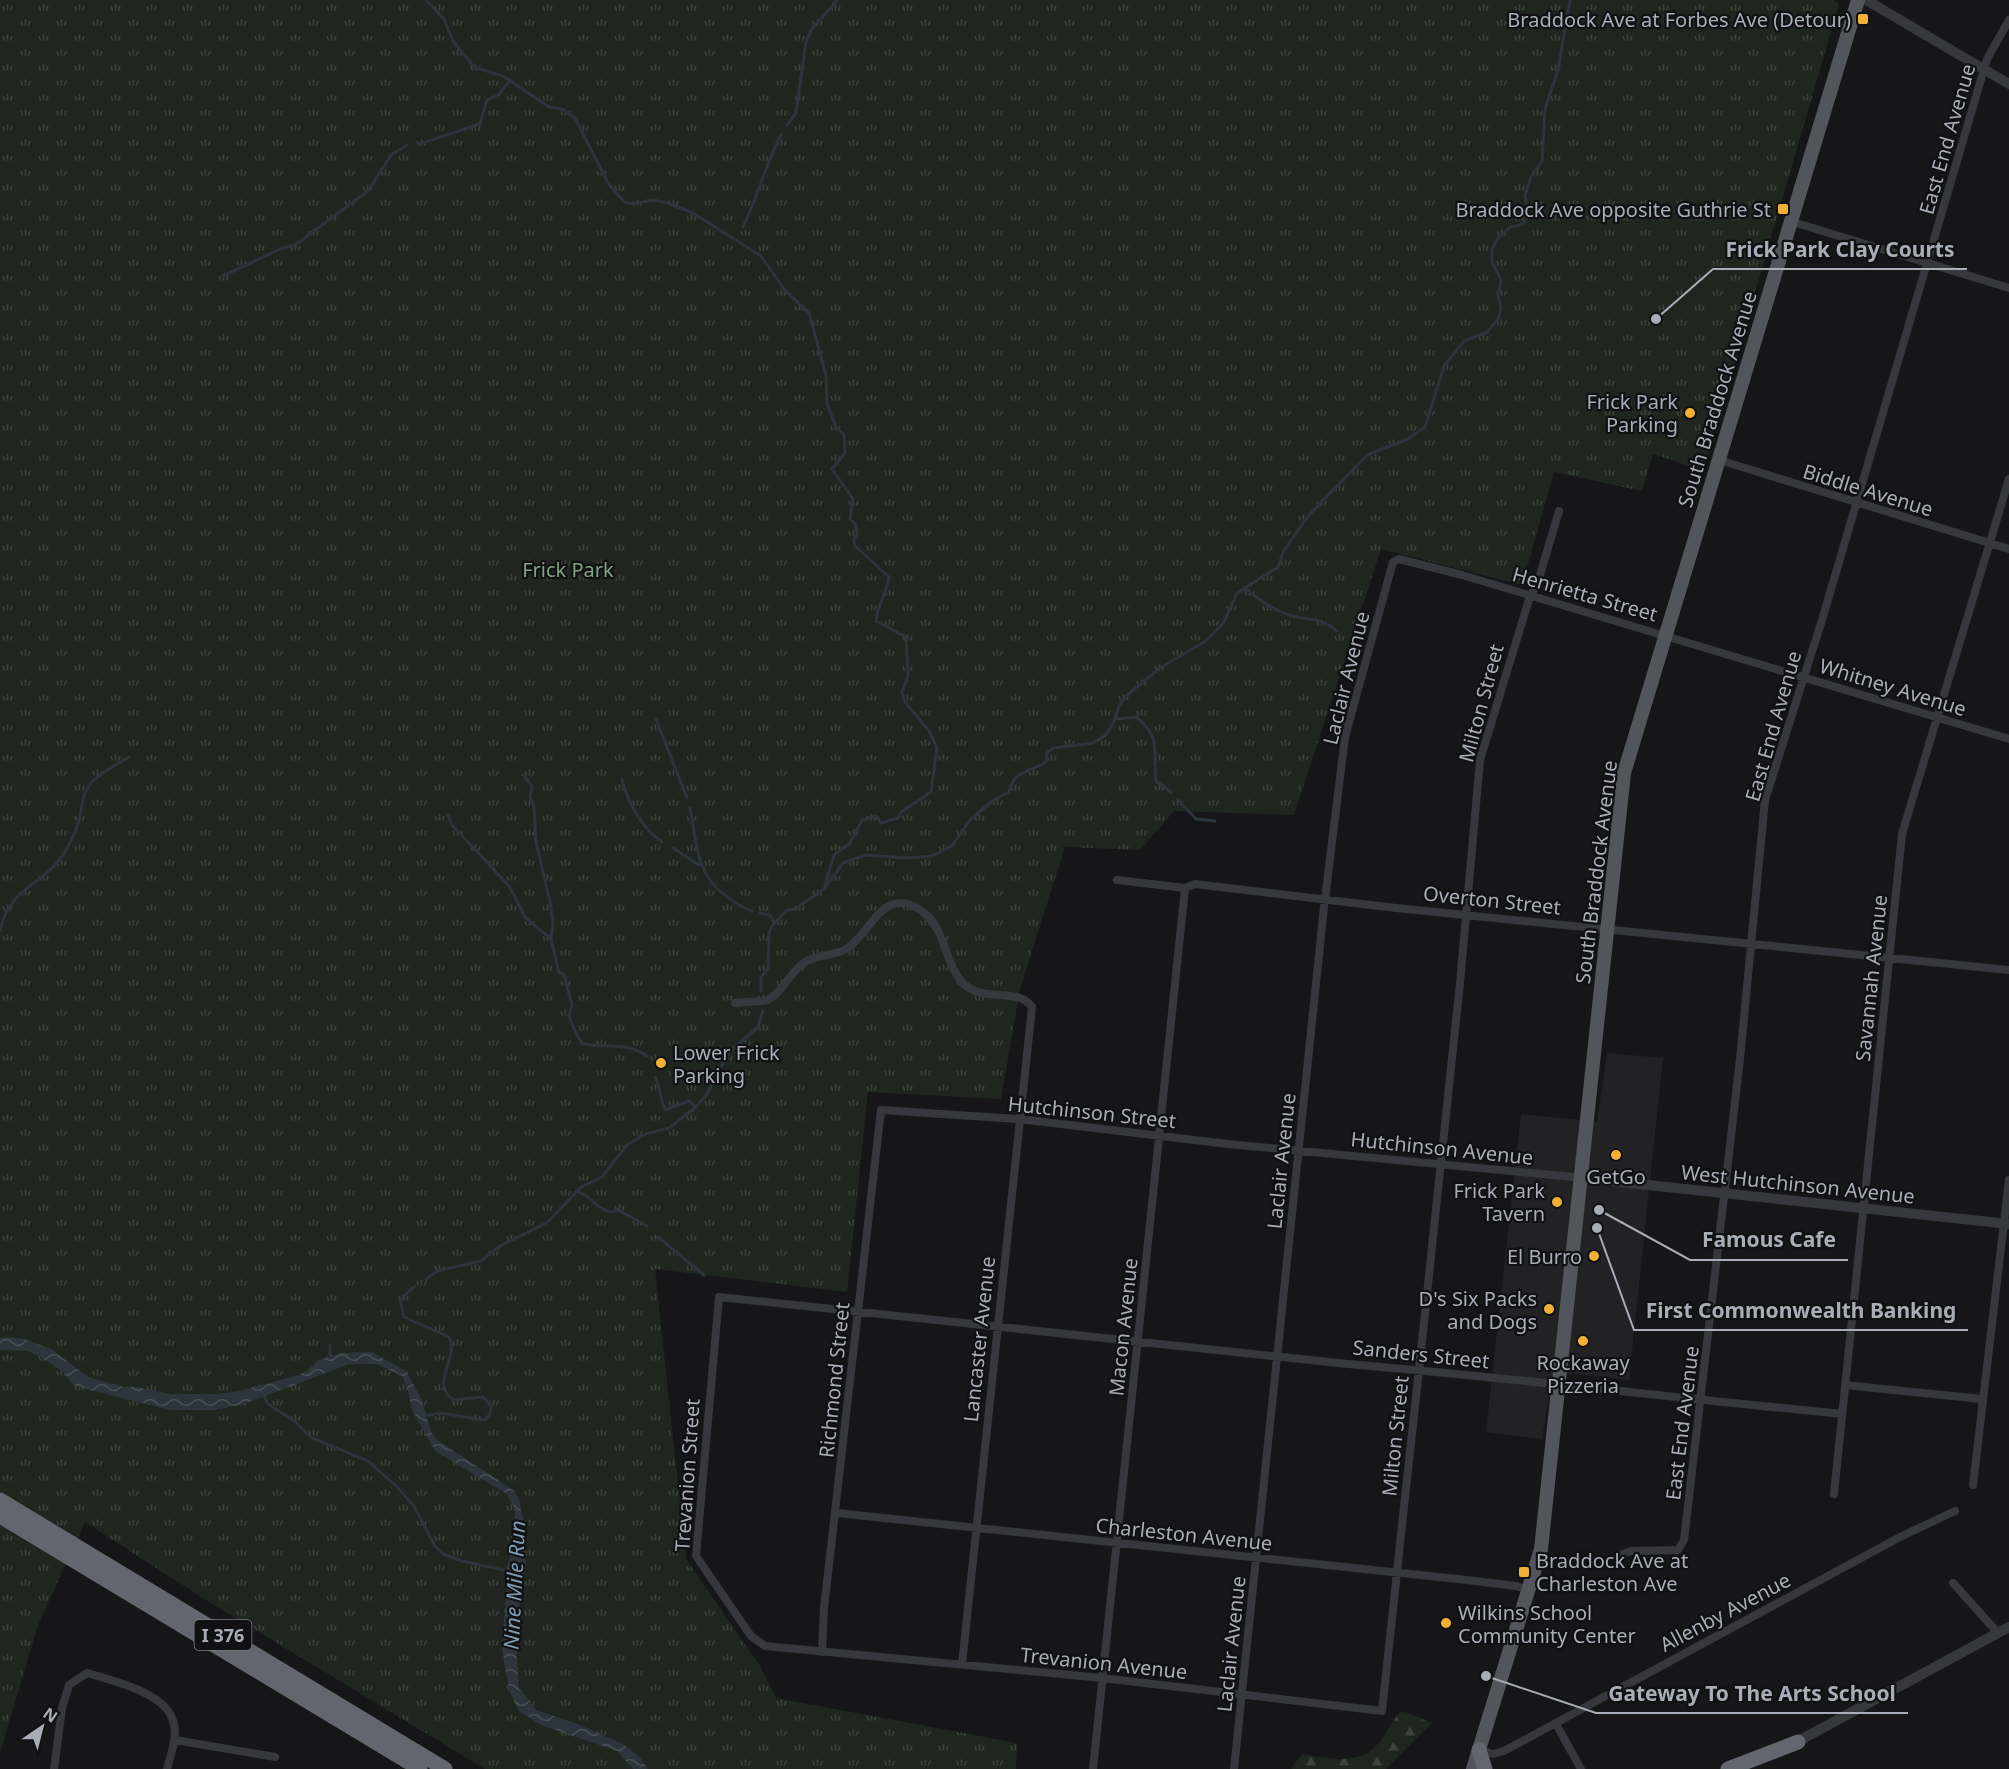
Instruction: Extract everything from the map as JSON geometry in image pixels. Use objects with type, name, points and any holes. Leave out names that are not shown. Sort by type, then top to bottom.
[{"type":"highway","name":"I 376","points":[[0,1500],[445,1769]]},
{"type":"highway","name":"I 376","points":[[0,1516],[420,1769]]},
{"type":"highway","points":[[1728,1769],[1798,1742]]},
{"type":"highway","points":[[1479,1750],[1485,1769]]},
{"type":"main road","name":"South Braddock Avenue","points":[[1473,1769],[1541,1549],[1624,773],[1858,0]]},
{"type":"street","points":[[1866,0],[2009,84]]},
{"type":"street","name":"East End Avenue","points":[[1620,1555],[1631,1551],[1678,1550],[1684,1540],[1740,1059],[1765,800],[1856,503],[1987,59],[2009,20]]},
{"type":"street","points":[[1791,221],[2009,288]]},
{"type":"street","name":"Biddle Avenue","points":[[1719,460],[2009,549]]},
{"type":"street","name":"Savannah Avenue","points":[[1834,1494],[1902,834],[2009,479]]},
{"type":"street","name":"Milton Street","points":[[1382,1711],[1460,984],[1480,760],[1530,596],[1537,585],[1559,511]]},
{"type":"street","name":"Henrietta Street","points":[[1393,562],[1404,560],[1667,635],[1768,667]]},
{"type":"street","name":"Laclair Avenue","points":[[1234,1769],[1325,898],[1347,723],[1393,562]]},
{"type":"street","name":"Whitney Avenue","points":[[1768,667],[2009,739]]},
{"type":"street","name":"Overton Street","points":[[1117,880],[1188,882],[1396,908],[1466,913],[2009,970]]},
{"type":"street","name":"Macon Avenue","points":[[1093,1769],[1159,1135],[1188,882]]},
{"type":"street","name":"Lancaster Avenue","points":[[735,1003],[768,999],[805,962],[847,949],[876,914],[898,903],[925,913],[945,948],[952,971],[965,986],[981,994],[1018,996],[1028,1000],[1032,1007],[1033,1018],[1019,1119],[962,1664]]},
{"type":"street","name":"Hutchinson Street","points":[[881,1110],[1019,1119],[1299,1149]]},
{"type":"street","name":"Richmond Street","points":[[822,1652],[824,1608],[837,1513],[881,1110]]},
{"type":"street","name":"Hutchinson Avenue","points":[[1299,1149],[1582,1178]]},
{"type":"street","name":"West Hutchinson Avenue","points":[[1582,1178],[2007,1223]]},
{"type":"street","points":[[1973,1485],[1982,1400],[2007,1223],[2009,1180]]},
{"type":"street","name":"Sanders Street","points":[[719,1297],[1842,1414]]},
{"type":"street","name":"Trevanion Street","points":[[719,1297],[696,1556],[758,1642],[765,1646],[822,1652]]},
{"type":"street","points":[[1845,1385],[1982,1400]]},
{"type":"street","name":"Allenby Avenue","points":[[1479,1750],[1498,1754],[1840,1569],[1955,1511]]},
{"type":"street","name":"Charleston Avenue","points":[[837,1513],[1396,1572],[1516,1586],[1528,1590]]},
{"type":"street","points":[[1953,1583],[1998,1633]]},
{"type":"street","points":[[1749,1769],[2009,1627]]},
{"type":"street","name":"Trevanion Avenue","points":[[822,1652],[1102,1678],[1382,1711]]},
{"type":"street","points":[[54,1769],[62,1708],[69,1685],[87,1673],[121,1682],[154,1699],[172,1717],[175,1740],[167,1769]]},
{"type":"street","points":[[1556,1724],[1581,1769]]},
{"type":"street","points":[[175,1740],[275,1757]]},
{"type":"shaded area","points":[[1607,1053],[1663,1058],[1629,1380],[1553,1372],[1542,1439],[1486,1432],[1521,1114],[1597,1122]]},
{"type":"green space","name":"Frick Park","points":[[0,0],[1833,0],[1839,4],[1703,471],[1653,454],[1642,491],[1554,472],[1522,585],[1381,549],[1294,815],[1174,811],[1140,850],[1065,847],[1020,989],[1001,1099],[868,1092],[847,1292],[655,1269],[686,1559],[760,1666],[776,1698],[1017,1743],[1016,1769],[485,1769],[206,1600],[85,1522],[38,1625],[0,1753]]},
{"type":"green space","points":[[1402,1711],[1432,1723],[1386,1769],[1291,1769],[1302,1754],[1340,1759],[1359,1757],[1367,1753],[1378,1744]]},
{"type":"water","name":"Nine Mile Run","points":[[0,1338],[24,1339],[51,1349],[88,1377],[124,1387],[171,1394],[217,1394],[239,1391],[298,1375],[307,1371],[318,1360],[341,1353],[372,1352],[407,1372],[421,1398],[431,1432],[436,1439],[513,1490],[519,1500],[523,1519],[526,1565],[515,1631],[519,1688],[536,1710],[575,1723],[621,1743],[638,1755],[648,1769],[633,1769],[617,1751],[541,1725],[519,1711],[509,1691],[502,1648],[508,1566],[515,1533],[515,1509],[507,1494],[435,1451],[412,1410],[402,1376],[377,1364],[349,1364],[244,1404],[215,1410],[170,1410],[75,1386],[63,1372],[41,1357],[28,1351],[0,1350]]},
{"type":"waterway","points":[[426,0],[444,19],[453,41],[474,67],[503,76],[549,107],[562,109],[575,118],[608,183],[624,202],[634,204],[651,200],[665,202],[693,213],[761,256],[784,289],[809,313],[826,375],[827,404],[836,427],[844,435],[845,453],[832,469],[853,499],[850,519],[856,525],[855,546],[889,577],[876,621],[906,637],[908,676],[902,692],[905,702],[929,731],[937,748],[931,792],[901,812],[898,818],[881,823],[876,816],[862,820],[850,843],[834,855],[825,885]]},
{"type":"waterway","points":[[787,125],[796,113],[806,41],[812,29],[837,0]]},
{"type":"waterway","points":[[761,991],[761,978],[768,968],[769,933],[772,926],[787,910],[795,909],[824,889],[843,863],[865,855],[907,858],[932,856],[952,846],[970,820],[992,801],[1009,792],[1018,776],[1046,762],[1047,753],[1053,748],[1093,743],[1106,735],[1114,722],[1119,706],[1127,695],[1160,668],[1204,642],[1223,624],[1237,593],[1278,567],[1284,550],[1309,515],[1367,455],[1408,439],[1425,427],[1444,366],[1464,341],[1487,332],[1498,319],[1501,309],[1498,295],[1501,280],[1492,262],[1492,249],[1498,238],[1509,228],[1523,224],[1528,217],[1525,195],[1531,177],[1542,161],[1545,109],[1558,70],[1570,0]]},
{"type":"waterway","points":[[419,144],[480,124],[487,100],[498,95],[510,81]]},
{"type":"waterway","points":[[743,227],[781,134]]},
{"type":"waterway","points":[[223,276],[280,249],[295,245],[368,191],[391,155],[407,145]]},
{"type":"waterway","points":[[1244,588],[1276,610],[1325,623],[1337,631]]},
{"type":"waterway","points":[[1115,719],[1136,717],[1150,732],[1155,746],[1156,781],[1171,792]]},
{"type":"waterway","points":[[656,719],[687,798]]},
{"type":"waterway","points":[[0,931],[4,916],[18,896],[54,866],[63,855],[76,830],[87,788],[104,772],[129,757]]},
{"type":"waterway","points":[[523,775],[532,786],[530,796],[534,807],[536,842],[553,923],[551,939],[559,972],[564,975],[572,1005],[569,1016],[578,1038],[583,1044],[624,1047],[647,1056]]},
{"type":"waterway","points":[[622,780],[637,815],[648,830],[662,842]]},
{"type":"waterway","points":[[1178,800],[1196,819],[1215,821]]},
{"type":"waterway","points":[[690,808],[699,857],[709,878],[727,897],[752,911]]},
{"type":"waterway","points":[[448,815],[452,825],[509,886],[525,917],[551,939]]},
{"type":"waterway","points":[[673,848],[699,865]]},
{"type":"waterway","points":[[760,913],[771,916],[774,923]]},
{"type":"waterway","points":[[426,1279],[437,1271],[481,1261],[500,1246],[548,1222],[581,1187],[602,1177],[627,1145],[646,1134],[669,1128],[695,1108],[707,1094],[728,1053],[758,1027],[763,1010]]},
{"type":"waterway","points":[[655,1077],[665,1110],[689,1101],[695,1107]]},
{"type":"waterway","points":[[577,1191],[599,1207],[609,1212],[618,1210],[647,1226]]},
{"type":"waterway","points":[[658,1237],[704,1275]]},
{"type":"waterway","points":[[415,1286],[400,1300],[404,1317],[449,1337],[451,1353],[444,1379],[447,1394],[454,1400],[483,1397],[491,1406],[490,1414],[485,1420],[440,1413],[424,1416]]},
{"type":"waterway","points":[[330,1345],[330,1358]]},
{"type":"waterway","name":"Nine Mile Run","points":[[263,1394],[268,1404],[294,1421],[312,1438],[368,1461],[414,1506],[435,1546],[443,1554],[462,1561],[512,1572]]},
{"type":"place","name":"Braddock Ave at Forbes Ave (Detour)","points":[[1863,19]]},
{"type":"place","name":"Braddock Ave opposite Guthrie St","points":[[1783,209]]},
{"type":"place","name":"Frick Park Clay Courts","points":[[1656,319]]},
{"type":"place","name":"Frick Park Parking","points":[[1690,413]]},
{"type":"place","name":"Lower Frick Parking","points":[[661,1063]]},
{"type":"place","name":"GetGo","points":[[1616,1155]]},
{"type":"place","name":"Frick Park Tavern","points":[[1557,1202]]},
{"type":"place","name":"Famous Cafe","points":[[1599,1210]]},
{"type":"place","name":"First Commonwealth Banking","points":[[1597,1228]]},
{"type":"place","name":"El Burro","points":[[1594,1256]]},
{"type":"place","name":"D's Six Packs and Dogs","points":[[1549,1309]]},
{"type":"place","name":"Rockaway Pizzeria","points":[[1583,1341]]},
{"type":"place","name":"Braddock Ave at Charleston Ave","points":[[1524,1572]]},
{"type":"place","name":"Wilkins School Community Center","points":[[1446,1623]]},
{"type":"place","name":"Gateway To The Arts School","points":[[1486,1676]]}]
